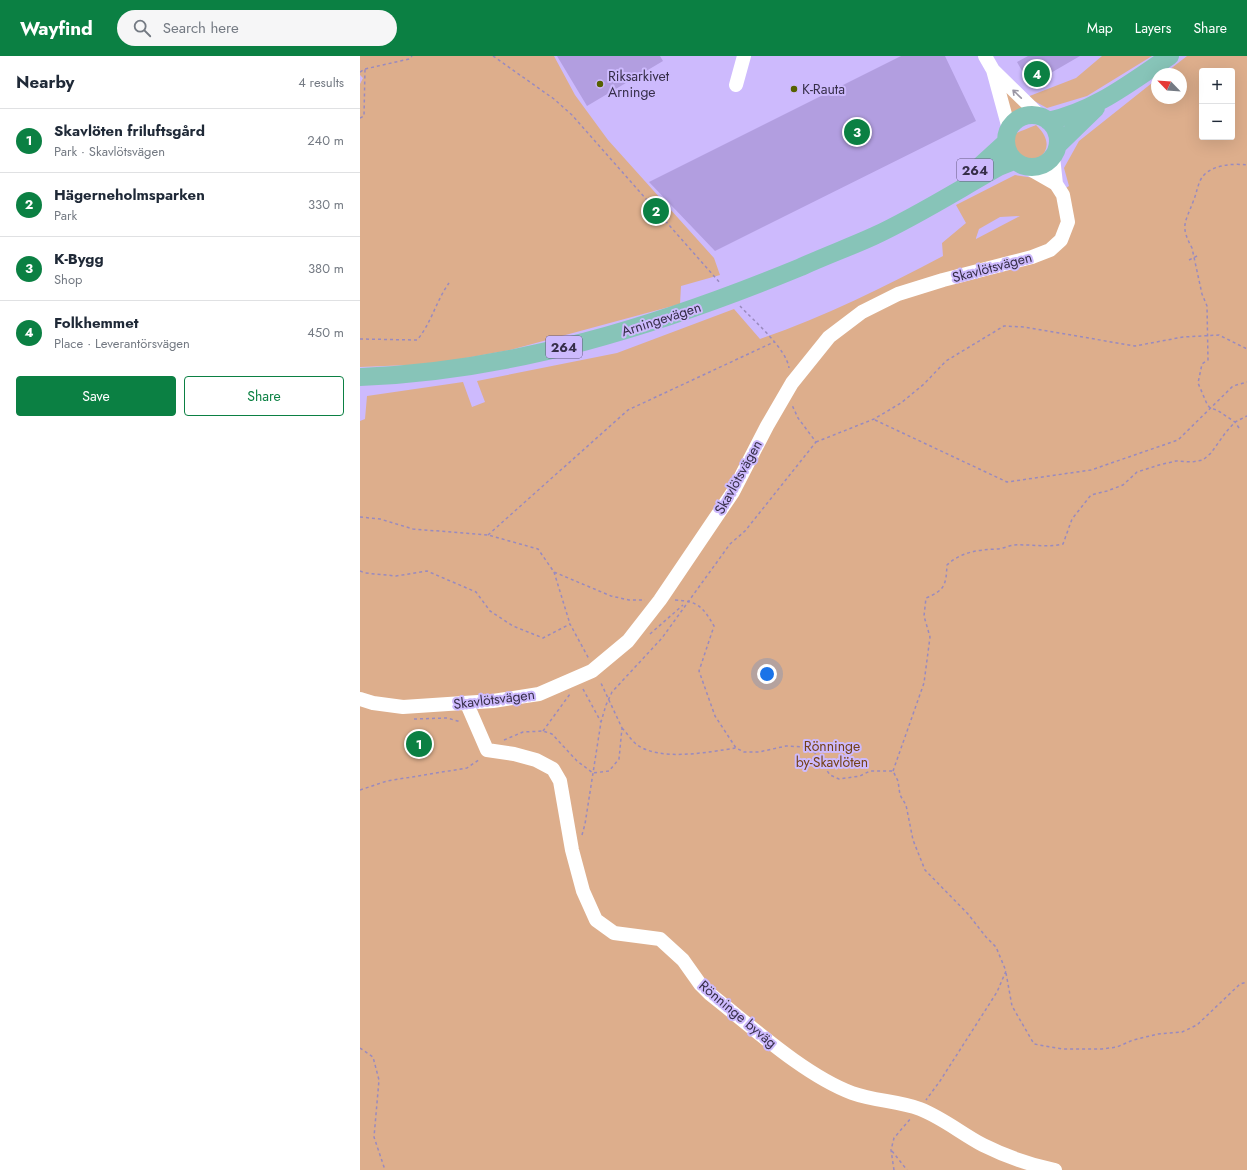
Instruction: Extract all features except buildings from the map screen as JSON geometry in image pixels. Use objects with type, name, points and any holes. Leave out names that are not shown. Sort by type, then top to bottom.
[{"type":"main road","name":"264","points":[[1102,102],[1061,118],[1044,119],[1032,115],[1015,121],[1007,136],[1008,154],[1021,164],[1041,166],[1102,102],[1170,56]]},
{"type":"main road","points":[[1044,119],[1056,131],[1055,151]]},
{"type":"main road","name":"Arningevägen","points":[[944,198],[1007,136]]},
{"type":"main road","name":"Arningevägen","points":[[360,377],[400,375],[524,357],[601,338],[695,308],[768,280],[874,236],[999,167],[1021,164]]},
{"type":"street","points":[[736,85],[744,56]]},
{"type":"street","points":[[985,56],[993,70],[1044,119]]},
{"type":"street","points":[[993,70],[1007,136]]},
{"type":"street","name":"Skavlötsvägen","points":[[360,699],[374,703],[403,707],[467,704],[539,694],[592,671],[628,641],[660,600],[733,492],[767,426],[792,383],[829,337],[862,312],[898,294],[943,280],[1032,257],[1050,250],[1061,240],[1068,222],[1065,203],[1056,184],[1055,151]]},
{"type":"street","points":[[1021,164],[1056,184]]},
{"type":"street","name":"Rönninge byväg","points":[[467,704],[488,750],[514,754],[536,760],[553,769],[560,781],[571,848],[583,891],[596,920],[614,933],[660,940],[683,960],[700,984],[710,994],[780,1049],[830,1083],[853,1093],[919,1109],[963,1132],[983,1145],[1009,1156],[1055,1170]]},
{"type":"path","points":[[360,72],[365,69],[409,59],[412,56]]},
{"type":"path","points":[[493,56],[554,99],[572,115],[725,288]]},
{"type":"path","points":[[360,118],[364,116],[365,69]]},
{"type":"path","points":[[1239,428],[1235,422],[1217,410],[1210,408],[1198,383],[1202,364],[1208,360],[1207,306],[1202,294],[1194,257],[1184,225],[1198,190],[1200,180],[1212,169],[1223,165],[1247,165]]},
{"type":"path","points":[[1189,260],[1199,255]]},
{"type":"path","points":[[360,339],[417,340],[424,332],[440,296],[448,283]]},
{"type":"path","points":[[816,442],[874,420],[901,403],[924,384],[946,361],[1004,326],[1024,327],[1135,346],[1182,337],[1219,335],[1247,349]]},
{"type":"path","points":[[488,535],[628,410],[774,342]]},
{"type":"path","points":[[874,420],[1007,482],[1091,470],[1178,440],[1233,386],[1247,382]]},
{"type":"path","points":[[1247,416],[1235,422],[1211,453],[1203,460],[1192,462],[1176,461],[1158,465],[1137,472],[1123,485],[1108,491],[1091,495],[1072,519],[1064,544],[1056,546],[1013,545],[997,549],[986,549],[956,556],[947,565],[946,583],[938,593],[926,598],[924,616],[930,637],[924,683],[893,771],[898,781],[900,795],[906,805],[913,840],[925,870],[968,914],[986,938],[996,947],[1006,971],[1012,1006],[1034,1044],[1062,1049],[1118,1047],[1133,1040],[1158,1034],[1182,1032],[1197,1025],[1240,984],[1247,982]]},
{"type":"path","points":[[360,517],[380,519],[413,529],[488,535],[538,549],[554,572],[570,624],[577,637]]},
{"type":"path","points":[[360,571],[365,573],[396,576],[427,571],[476,592],[490,612],[513,626],[543,638],[570,624]]},
{"type":"path","points":[[554,572],[611,596],[629,600],[688,601],[699,605],[707,613],[714,626],[699,671],[715,716],[736,748],[744,752],[759,752],[786,746],[806,747],[814,753],[830,775],[838,779],[860,776],[870,771],[893,771]]},
{"type":"path","points":[[571,848],[580,839],[586,824],[601,722],[612,692],[630,670],[662,638]]},
{"type":"path","points":[[580,684],[601,722]]},
{"type":"path","points":[[542,731],[571,693]]},
{"type":"path","points":[[609,699],[622,728],[636,744],[652,753],[688,753],[736,748]]},
{"type":"path","points":[[409,719],[447,718],[459,721],[480,734]]},
{"type":"path","points":[[593,773],[609,771],[619,759],[622,728]]},
{"type":"path","points":[[894,1170],[891,1150],[894,1138],[919,1109],[940,1081],[997,992],[1006,971]]},
{"type":"path","points":[[360,1048],[373,1057],[379,1080],[374,1137],[385,1170]]},
{"type":"path","points":[[891,1150],[907,1170]]},
{"type":"green space","points":[[360,56],[554,56],[575,95],[608,140],[714,258],[720,275],[681,286],[680,304],[510,350],[433,364],[360,367],[360,84],[363,78],[360,75]]},
{"type":"green space","points":[[1102,56],[1152,56],[1087,96],[1047,108],[1027,97],[1076,78]]},
{"type":"green space","name":"Rönninge by-Skavlöten","points":[[1187,56],[1247,56],[1247,1170],[360,1170],[360,421],[365,419],[367,396],[463,382],[472,407],[485,402],[477,381],[617,353],[734,309],[760,339],[830,311],[876,290],[943,256],[942,243],[966,223],[956,205],[1015,175],[1041,179],[1056,194],[1069,186],[1064,168],[1079,141],[1151,84],[1151,104],[1187,104],[1187,68],[1172,68]],"holes":[[[1020,216],[976,239],[979,229],[1000,217]]]},
{"type":"green space","points":[[1003,89],[1027,110],[1011,115]]},
{"type":"green space","points":[[1036,125],[1044,136],[1047,145],[1044,153],[1038,158],[1031,161],[1023,160],[1016,156],[1012,147],[1011,138],[1014,134]]},
{"type":"place","name":"Folkhemmet","points":[[1037,74]]},
{"type":"place","name":"Riksarkivet Arninge","points":[[600,84]]},
{"type":"place","name":"K-Rauta","points":[[794,89]]},
{"type":"place","name":"K-Bygg","points":[[857,132]]},
{"type":"place","name":"Hägerneholmsparken","points":[[656,211]]},
{"type":"place","name":"Skavlöten friluftsgård","points":[[419,744]]}]
